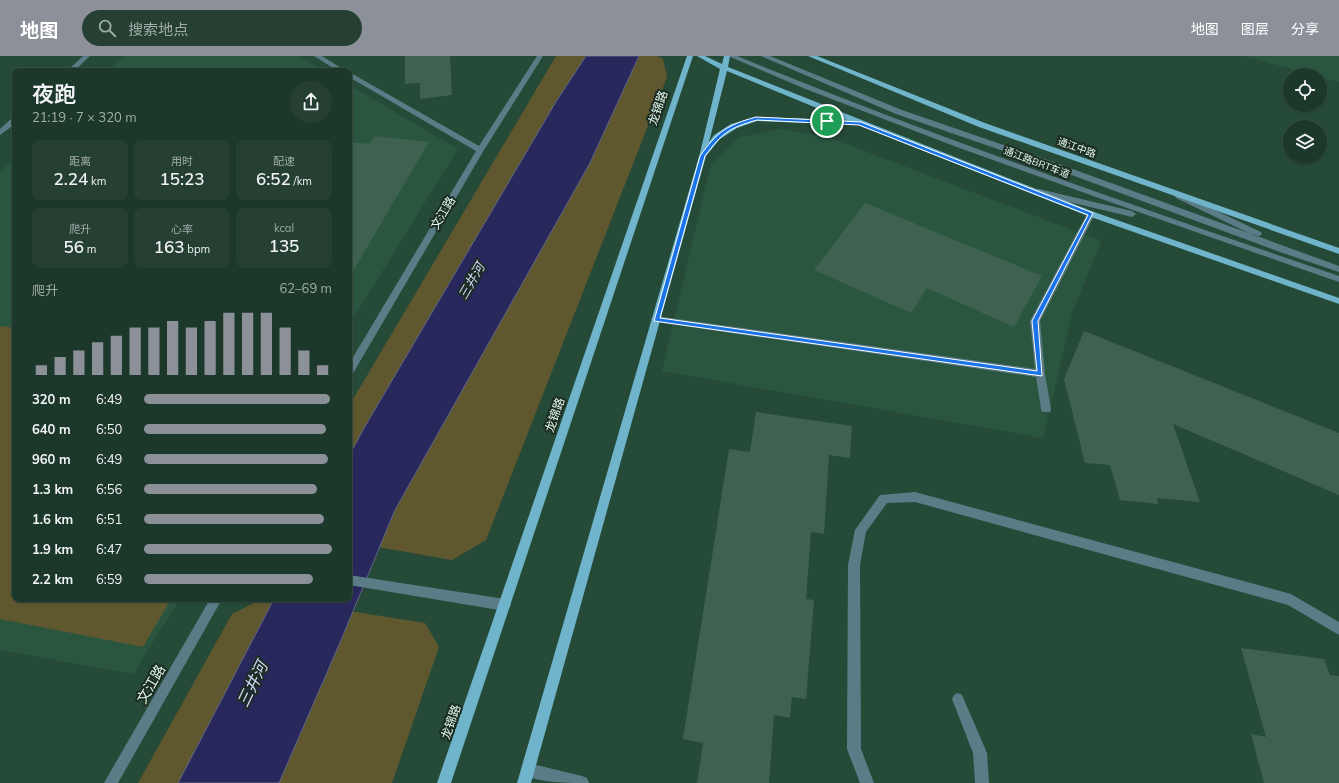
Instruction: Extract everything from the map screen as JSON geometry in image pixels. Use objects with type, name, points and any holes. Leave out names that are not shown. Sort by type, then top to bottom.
[{"type":"main road","name":"龙锦路","points":[[444,783],[690,56]]},
{"type":"main road","points":[[700,56],[724,68],[824,110],[1092,214],[1339,301]]},
{"type":"main road","points":[[526,777],[702,156],[727,56]]},
{"type":"main road","name":"通江中路","points":[[811,56],[982,125],[1339,251]]},
{"type":"main road","points":[[702,156],[717,137],[734,126],[756,119],[860,123]]},
{"type":"street","points":[[73,68],[87,56]]},
{"type":"street","points":[[317,56],[338,68]]},
{"type":"street","name":"文江路","points":[[352,367],[480,150],[540,56]]},
{"type":"street","name":"通江路BRT车道","points":[[731,56],[792,81],[1107,200],[1339,279]]},
{"type":"street","name":"通江路BRT车道","points":[[764,56],[899,112],[1053,165],[1339,269]]},
{"type":"street","points":[[352,76],[480,150]]},
{"type":"street","points":[[0,133],[12,123]]},
{"type":"street","points":[[1031,190],[1190,228]]},
{"type":"street","points":[[1169,191],[1307,258]]},
{"type":"street","points":[[1046,408],[1040,374],[1035,321],[1092,214]]},
{"type":"street","points":[[656,319],[1040,374]]},
{"type":"street","points":[[867,783],[854,749],[854,565],[860,530],[884,498],[915,497],[1291,600],[1339,628]]},
{"type":"street","points":[[352,580],[505,605]]},
{"type":"street","name":"文江路","points":[[111,783],[214,602]]},
{"type":"street","points":[[958,699],[980,753],[982,783]]},
{"type":"street","points":[[526,777],[582,783]]},
{"type":"shaded area","points":[[124,56],[299,56],[320,68],[111,68]]},
{"type":"shaded area","points":[[556,56],[657,56],[663,59],[667,77],[486,540],[452,560],[352,543],[352,401]]},
{"type":"shaded area","points":[[1245,56],[1339,56],[1339,82],[1327,79],[1327,68],[1288,68]]},
{"type":"shaded area","points":[[352,87],[458,149],[352,320]]},
{"type":"shaded area","points":[[782,129],[828,137],[1101,241],[1073,310],[1043,438],[662,371],[711,164],[740,137]]},
{"type":"shaded area","points":[[12,160],[12,602],[178,602],[133,674],[0,650],[0,171]]},
{"type":"shaded area","points":[[0,326],[12,328],[12,602],[169,602],[143,647],[0,619]]},
{"type":"shaded area","points":[[256,602],[293,602],[425,623],[439,647],[392,783],[138,783],[232,614]]},
{"type":"water","name":"三井河","points":[[586,56],[639,56],[590,163],[395,510],[339,645],[279,783],[178,783],[272,602],[352,602],[352,450],[557,100]]},
{"type":"building","points":[[405,56],[450,56],[452,95],[420,99],[420,83],[405,84]]},
{"type":"building","points":[[375,136],[429,142],[352,273],[352,142],[369,144]]},
{"type":"building","points":[[865,203],[1042,276],[1014,327],[927,288],[911,313],[814,270]]},
{"type":"building","points":[[1084,331],[1339,433],[1339,495],[1173,424],[1200,502],[1157,498],[1158,504],[1120,500],[1110,465],[1085,463],[1064,379]]},
{"type":"building","points":[[756,412],[852,426],[850,458],[829,455],[824,534],[811,532],[806,599],[814,600],[806,699],[792,697],[790,718],[774,715],[769,783],[697,783],[703,743],[683,739],[729,449],[750,452]]},
{"type":"building","points":[[1241,648],[1324,659],[1330,675],[1339,676],[1339,783],[1264,783],[1251,734],[1266,737]]},
{"type":"route","points":[[756,119],[827,121],[860,123],[1092,214],[1035,321],[1040,374],[656,319],[702,156],[717,137],[734,126],[756,119]]}]
